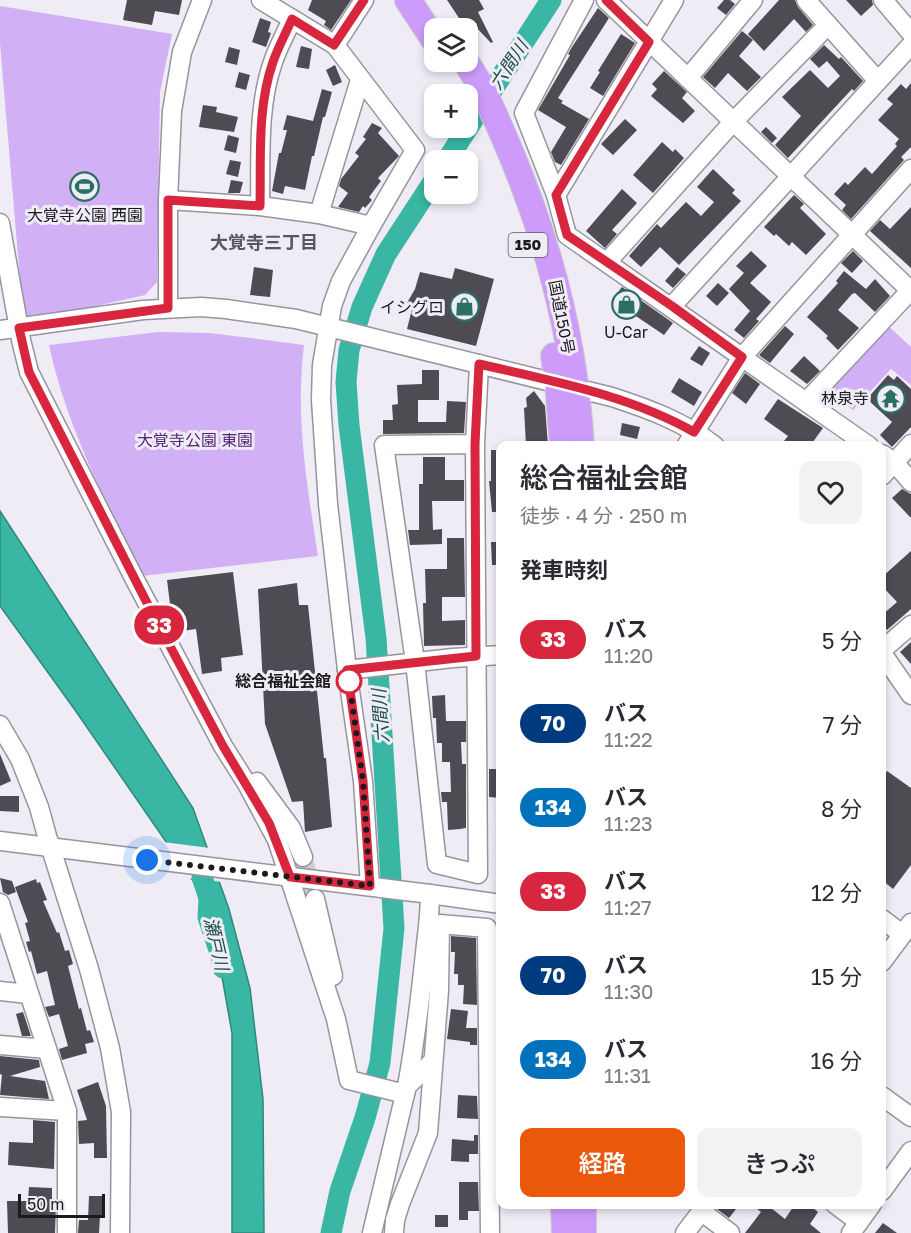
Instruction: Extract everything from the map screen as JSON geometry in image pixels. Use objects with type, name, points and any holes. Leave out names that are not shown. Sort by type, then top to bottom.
[{"type":"highway","points":[[408,0],[424,24]]},
{"type":"highway","points":[[426,0],[438,18]]},
{"type":"highway","name":"国道150号","points":[[467,82],[494,131],[541,229],[552,266],[568,386],[580,441]]},
{"type":"highway","name":"国道150号","points":[[563,441],[568,386]]},
{"type":"highway","points":[[564,1209],[565,1233]]},
{"type":"highway","points":[[583,1209],[583,1233]]},
{"type":"street","points":[[168,308],[168,200],[172,111],[182,52],[202,0]]},
{"type":"street","points":[[261,0],[334,45],[415,150],[341,281],[332,306],[331,327],[322,365],[321,400],[328,504],[350,670],[373,887]]},
{"type":"street","points":[[334,45],[364,0]]},
{"type":"street","points":[[584,0],[524,113],[556,195],[567,235],[672,306],[862,441]]},
{"type":"street","points":[[606,0],[911,291],[806,402]]},
{"type":"street","points":[[556,195],[674,0]]},
{"type":"street","points":[[688,78],[753,0]]},
{"type":"street","points":[[806,0],[878,81]]},
{"type":"street","points":[[883,0],[911,33]]},
{"type":"street","points":[[260,206],[261,127],[265,93],[273,63],[292,19]]},
{"type":"street","points":[[607,262],[733,123],[828,26]]},
{"type":"street","points":[[672,306],[911,45]]},
{"type":"street","points":[[319,214],[360,80]]},
{"type":"street","points":[[10,328],[168,308],[201,307],[264,313],[331,327],[644,407],[690,439],[742,357],[911,169]]},
{"type":"street","points":[[168,200],[260,206],[319,214],[371,226]]},
{"type":"street","points":[[0,223],[10,328],[34,382],[134,578],[233,762],[269,823],[336,1018],[349,1080],[404,1091]]},
{"type":"street","points":[[475,444],[384,445],[408,663],[437,864],[478,874],[475,444],[479,364]]},
{"type":"street","points":[[911,444],[886,464],[911,482]]},
{"type":"street","points":[[886,648],[911,625]]},
{"type":"street","points":[[350,670],[496,655]]},
{"type":"street","points":[[886,658],[911,695]]},
{"type":"street","points":[[0,725],[21,759],[54,848],[111,1048],[122,1112],[120,1233]]},
{"type":"street","points":[[233,762],[250,773],[291,828],[303,857]]},
{"type":"street","points":[[0,841],[496,903]]},
{"type":"street","points":[[372,1233],[404,1091],[424,982],[430,915],[428,893]]},
{"type":"street","points":[[315,899],[326,938],[337,996],[336,1018]]},
{"type":"street","points":[[0,903],[5,938],[27,993],[67,1111],[67,1233]]},
{"type":"street","points":[[886,920],[907,928],[886,957]]},
{"type":"street","points":[[394,1233],[400,1204],[429,1133],[432,1061],[439,990],[440,924],[487,928],[490,1233]]},
{"type":"street","points":[[0,991],[27,993]]},
{"type":"street","points":[[0,1045],[47,1049]]},
{"type":"street","points":[[404,1091],[432,1061]]},
{"type":"street","points":[[886,1099],[911,1117]]},
{"type":"street","points":[[0,1107],[67,1111]]},
{"type":"street","points":[[886,1185],[911,1151]]},
{"type":"street","points":[[685,1233],[703,1209]]},
{"type":"street","points":[[705,1209],[730,1233]]},
{"type":"street","points":[[839,1209],[855,1228],[868,1209]]},
{"type":"green space","name":"大覚寺公園 西園","points":[[0,6],[172,34],[160,92],[157,282],[145,295],[34,320],[23,315],[0,43]]},
{"type":"green space","points":[[886,324],[911,347],[911,385],[891,369],[853,410],[827,391]]},
{"type":"green space","name":"大覚寺公園 東園","points":[[158,332],[210,333],[304,345],[302,425],[306,477],[318,556],[141,576],[76,434],[56,375],[49,345]]},
{"type":"shaded area","points":[[0,511],[193,808],[229,909],[250,988],[263,1099],[264,1233],[232,1233],[232,1033],[209,904],[0,606]]},
{"type":"pier","points":[[163,842],[210,848],[223,882],[187,878]]},
{"type":"building","points":[[127,0],[182,0],[179,15],[155,11],[152,25],[123,20]]},
{"type":"building","points":[[312,0],[351,0],[331,30],[324,25],[326,21],[308,10]]},
{"type":"building","points":[[447,0],[479,0],[484,9],[478,12],[493,42],[491,43],[478,29],[478,18],[459,18]]},
{"type":"building","points":[[724,0],[730,0],[735,4],[726,15],[717,8]]},
{"type":"building","points":[[779,0],[795,0],[813,25],[806,32],[794,19],[764,51],[748,34]]},
{"type":"building","points":[[846,0],[872,0],[873,5],[861,16]]},
{"type":"building","points":[[598,8],[609,18],[558,98],[563,101],[561,103],[589,119],[561,165],[555,162],[551,152],[566,127],[538,110],[570,55],[568,54],[572,47]]},
{"type":"building","points":[[260,18],[271,22],[268,32],[271,33],[266,47],[252,42]]},
{"type":"building","points":[[742,31],[753,40],[739,56],[761,77],[747,91],[728,73],[715,88],[703,77]]},
{"type":"building","points":[[621,34],[635,43],[603,96],[590,88]]},
{"type":"building","points":[[824,45],[839,59],[841,57],[863,81],[854,91],[852,89],[788,158],[775,145],[801,116],[782,97],[810,70],[828,88],[840,76],[827,61],[819,68],[810,59]]},
{"type":"building","points":[[301,46],[312,49],[309,69],[296,67]]},
{"type":"building","points":[[229,47],[240,50],[237,65],[225,62]]},
{"type":"building","points":[[335,65],[342,82],[333,86],[326,70]]},
{"type":"building","points":[[664,71],[687,92],[682,98],[695,111],[683,123],[651,96],[657,89],[652,84]]},
{"type":"building","points":[[239,72],[250,75],[246,90],[235,87]]},
{"type":"building","points":[[911,83],[911,147],[901,157],[904,160],[851,219],[842,210],[846,205],[834,194],[845,182],[848,185],[865,167],[872,174],[897,146],[895,144],[899,139],[878,120],[893,104],[887,99],[901,84],[906,89]]},
{"type":"building","points":[[322,89],[332,92],[325,117],[323,117],[314,156],[312,156],[305,190],[285,186],[283,194],[272,191],[279,153],[281,153],[287,130],[283,130],[287,115],[313,121]]},
{"type":"building","points":[[203,105],[217,107],[216,112],[238,117],[234,132],[199,127]]},
{"type":"building","points":[[625,119],[637,130],[613,155],[601,144]]},
{"type":"building","points":[[372,123],[382,128],[378,133],[399,156],[378,178],[381,181],[369,197],[372,200],[365,208],[363,206],[359,212],[338,207],[348,193],[339,186],[341,179],[359,156],[355,153],[366,139],[363,137]]},
{"type":"building","points":[[766,127],[777,138],[772,143],[761,132]]},
{"type":"building","points":[[228,135],[239,138],[236,153],[224,150]]},
{"type":"building","points":[[662,142],[673,152],[675,149],[684,158],[653,193],[633,175]]},
{"type":"building","points":[[230,160],[241,162],[238,177],[226,174]]},
{"type":"building","points":[[713,169],[735,190],[732,193],[741,201],[679,265],[660,247],[641,267],[629,256],[657,224],[661,228],[686,202],[701,216],[714,202],[697,187]]},
{"type":"building","points":[[231,180],[243,182],[240,193],[228,193]]},
{"type":"building","points":[[622,189],[637,203],[612,230],[617,234],[605,248],[586,231]]},
{"type":"building","points":[[794,195],[804,204],[800,208],[826,234],[806,255],[792,242],[789,246],[764,227]]},
{"type":"building","points":[[911,207],[911,268],[870,231],[880,220],[890,229]]},
{"type":"building","points":[[751,251],[767,266],[750,283],[771,302],[756,319],[759,321],[744,338],[734,330],[750,311],[729,289],[744,273],[736,266]]},
{"type":"building","points":[[853,251],[863,261],[852,273],[841,263]]},
{"type":"building","points":[[254,267],[273,270],[270,297],[250,295]]},
{"type":"building","points":[[677,267],[686,274],[673,288],[665,281]]},
{"type":"building","points":[[455,268],[494,279],[476,346],[407,329],[413,305],[407,303],[415,289],[420,272],[452,279]]},
{"type":"building","points":[[844,271],[866,289],[875,279],[890,296],[875,312],[855,293],[852,294],[838,310],[859,328],[838,350],[826,338],[828,336],[807,317],[838,283],[836,281]]},
{"type":"building","points":[[718,283],[729,293],[717,306],[706,296]]},
{"type":"building","points":[[622,287],[673,323],[664,335],[612,300]]},
{"type":"building","points":[[785,326],[794,334],[770,363],[759,355]]},
{"type":"building","points":[[699,346],[710,353],[702,366],[690,359]]},
{"type":"building","points":[[804,356],[820,371],[807,384],[790,371]]},
{"type":"building","points":[[422,370],[439,370],[439,400],[418,400],[418,422],[446,422],[447,401],[466,402],[464,433],[383,434],[383,420],[393,420],[392,405],[398,404],[397,385],[422,384]]},
{"type":"building","points":[[745,373],[760,384],[746,404],[732,393]]},
{"type":"building","points":[[888,375],[894,380],[897,376],[911,389],[911,427],[892,447],[880,435],[892,422],[867,399]]},
{"type":"building","points":[[679,378],[702,392],[694,406],[671,392]]},
{"type":"building","points":[[534,391],[545,406],[548,441],[526,441],[524,408],[527,407],[526,398]]},
{"type":"building","points":[[778,399],[823,428],[814,441],[784,441],[788,436],[764,419]]},
{"type":"building","points":[[622,423],[640,427],[637,439],[620,435]]},
{"type":"building","points":[[491,450],[496,450],[496,512],[492,512],[489,481],[491,481]]},
{"type":"building","points":[[423,457],[445,457],[445,480],[464,480],[464,501],[432,501],[433,530],[442,529],[442,544],[410,545],[408,530],[419,530],[419,484],[423,484]]},
{"type":"building","points":[[902,489],[911,494],[911,518],[892,498]]},
{"type":"building","points":[[447,538],[464,538],[465,597],[442,597],[442,621],[465,620],[465,645],[424,646],[425,569],[447,569]]},
{"type":"building","points":[[491,542],[496,542],[496,565],[492,565]]},
{"type":"building","points":[[911,551],[911,609],[887,630],[886,612],[897,602],[886,590],[886,573]]},
{"type":"building","points":[[233,572],[243,655],[221,658],[222,671],[202,674],[196,629],[175,632],[173,628],[167,580]]},
{"type":"building","points":[[297,583],[299,605],[308,605],[332,827],[305,832],[303,801],[292,802],[265,724],[258,589]]},
{"type":"building","points":[[911,642],[911,664],[900,652]]},
{"type":"building","points":[[445,695],[446,721],[466,721],[466,742],[461,742],[462,764],[466,764],[466,828],[448,830],[447,802],[442,802],[441,792],[451,792],[450,762],[442,762],[442,743],[437,743],[432,696]]},
{"type":"building","points":[[0,754],[11,781],[0,786]]},
{"type":"building","points":[[489,769],[496,769],[496,798],[489,797]]},
{"type":"building","points":[[886,772],[911,788],[911,865],[893,889],[886,883]]},
{"type":"building","points":[[0,796],[19,796],[19,812],[0,811]]},
{"type":"building","points":[[0,878],[12,881],[16,892],[8,895],[3,892]]},
{"type":"building","points":[[36,879],[37,883],[40,882],[47,900],[43,901],[57,933],[59,932],[65,951],[69,950],[73,964],[68,966],[79,1009],[81,1008],[87,1031],[90,1030],[94,1042],[85,1044],[87,1053],[62,1060],[59,1049],[68,1046],[59,1014],[49,1017],[45,1007],[55,1005],[47,971],[37,974],[31,951],[29,952],[26,942],[30,941],[25,923],[28,922],[15,887]]},
{"type":"building","points":[[451,936],[476,938],[477,1005],[463,1004],[464,985],[458,985],[458,974],[454,974],[455,952],[451,952]]},
{"type":"building","points":[[451,1009],[468,1011],[466,1028],[477,1028],[477,1045],[447,1039]]},
{"type":"building","points":[[23,1012],[31,1036],[22,1036],[16,1014]]},
{"type":"building","points":[[0,1056],[39,1060],[40,1067],[10,1076],[45,1081],[49,1099],[0,1095],[2,1075],[0,1074]]},
{"type":"building","points":[[98,1082],[106,1106],[107,1158],[94,1158],[94,1143],[79,1144],[78,1121],[87,1120],[77,1090]]},
{"type":"building","points":[[458,1095],[477,1096],[478,1119],[457,1118]]},
{"type":"building","points":[[33,1120],[55,1122],[54,1169],[8,1165],[9,1142],[33,1143]]},
{"type":"building","points":[[474,1135],[478,1135],[478,1154],[469,1154],[469,1162],[451,1161],[452,1139],[474,1141]]},
{"type":"building","points":[[459,1182],[478,1182],[479,1211],[468,1211],[468,1220],[459,1220]]},
{"type":"building","points":[[29,1187],[52,1188],[52,1204],[56,1204],[55,1233],[8,1233],[7,1201],[28,1201]]},
{"type":"building","points":[[89,1196],[104,1196],[104,1216],[100,1216],[99,1233],[78,1233],[79,1220],[88,1220]]},
{"type":"building","points":[[717,1209],[736,1209],[729,1218]]},
{"type":"building","points":[[757,1209],[772,1209],[785,1219],[792,1209],[814,1209],[818,1212],[810,1224],[821,1233],[745,1233],[761,1212]]},
{"type":"building","points":[[435,1215],[448,1215],[448,1227],[435,1227]]},
{"type":"building","points":[[883,1223],[897,1233],[875,1233]]},
{"type":"waterway","name":"六間川","points":[[454,150],[551,0]]},
{"type":"waterway","name":"六間川","points":[[331,1233],[340,1191],[365,1118],[380,1063],[394,928],[376,638],[349,425],[346,382],[349,350],[362,307],[386,254],[424,196]]},
{"type":"waterway","name":"瀬戸川","points":[[202,877],[209,898],[208,917],[223,968]]},
{"type":"tunnel","points":[[303,857],[315,899]]},
{"type":"bus line","name":"33","points":[[364,0],[334,45],[292,19],[273,63],[265,93],[261,127],[260,206],[168,200],[168,308],[102,315],[19,328],[29,372],[223,746],[269,823],[290,877],[370,886],[363,781],[347,670],[476,656],[475,444],[479,364],[644,407],[694,432],[742,357],[672,306],[567,235],[556,195],[649,42],[606,0]]},
{"type":"place","name":"大覚寺公園 西園","points":[[85,187]]},
{"type":"place","name":"U-Car","points":[[626,304]]},
{"type":"place","name":"イシグロ","points":[[465,307]]},
{"type":"place","name":"林泉寺","points":[[890,398]]},
{"type":"place","name":"総合福祉会館","points":[[349,681]]},
{"type":"district","name":"大覚寺三丁目","points":[[264,243]]},
{"type":"route","points":[[147,860],[370,886],[363,781],[349,681]]}]
